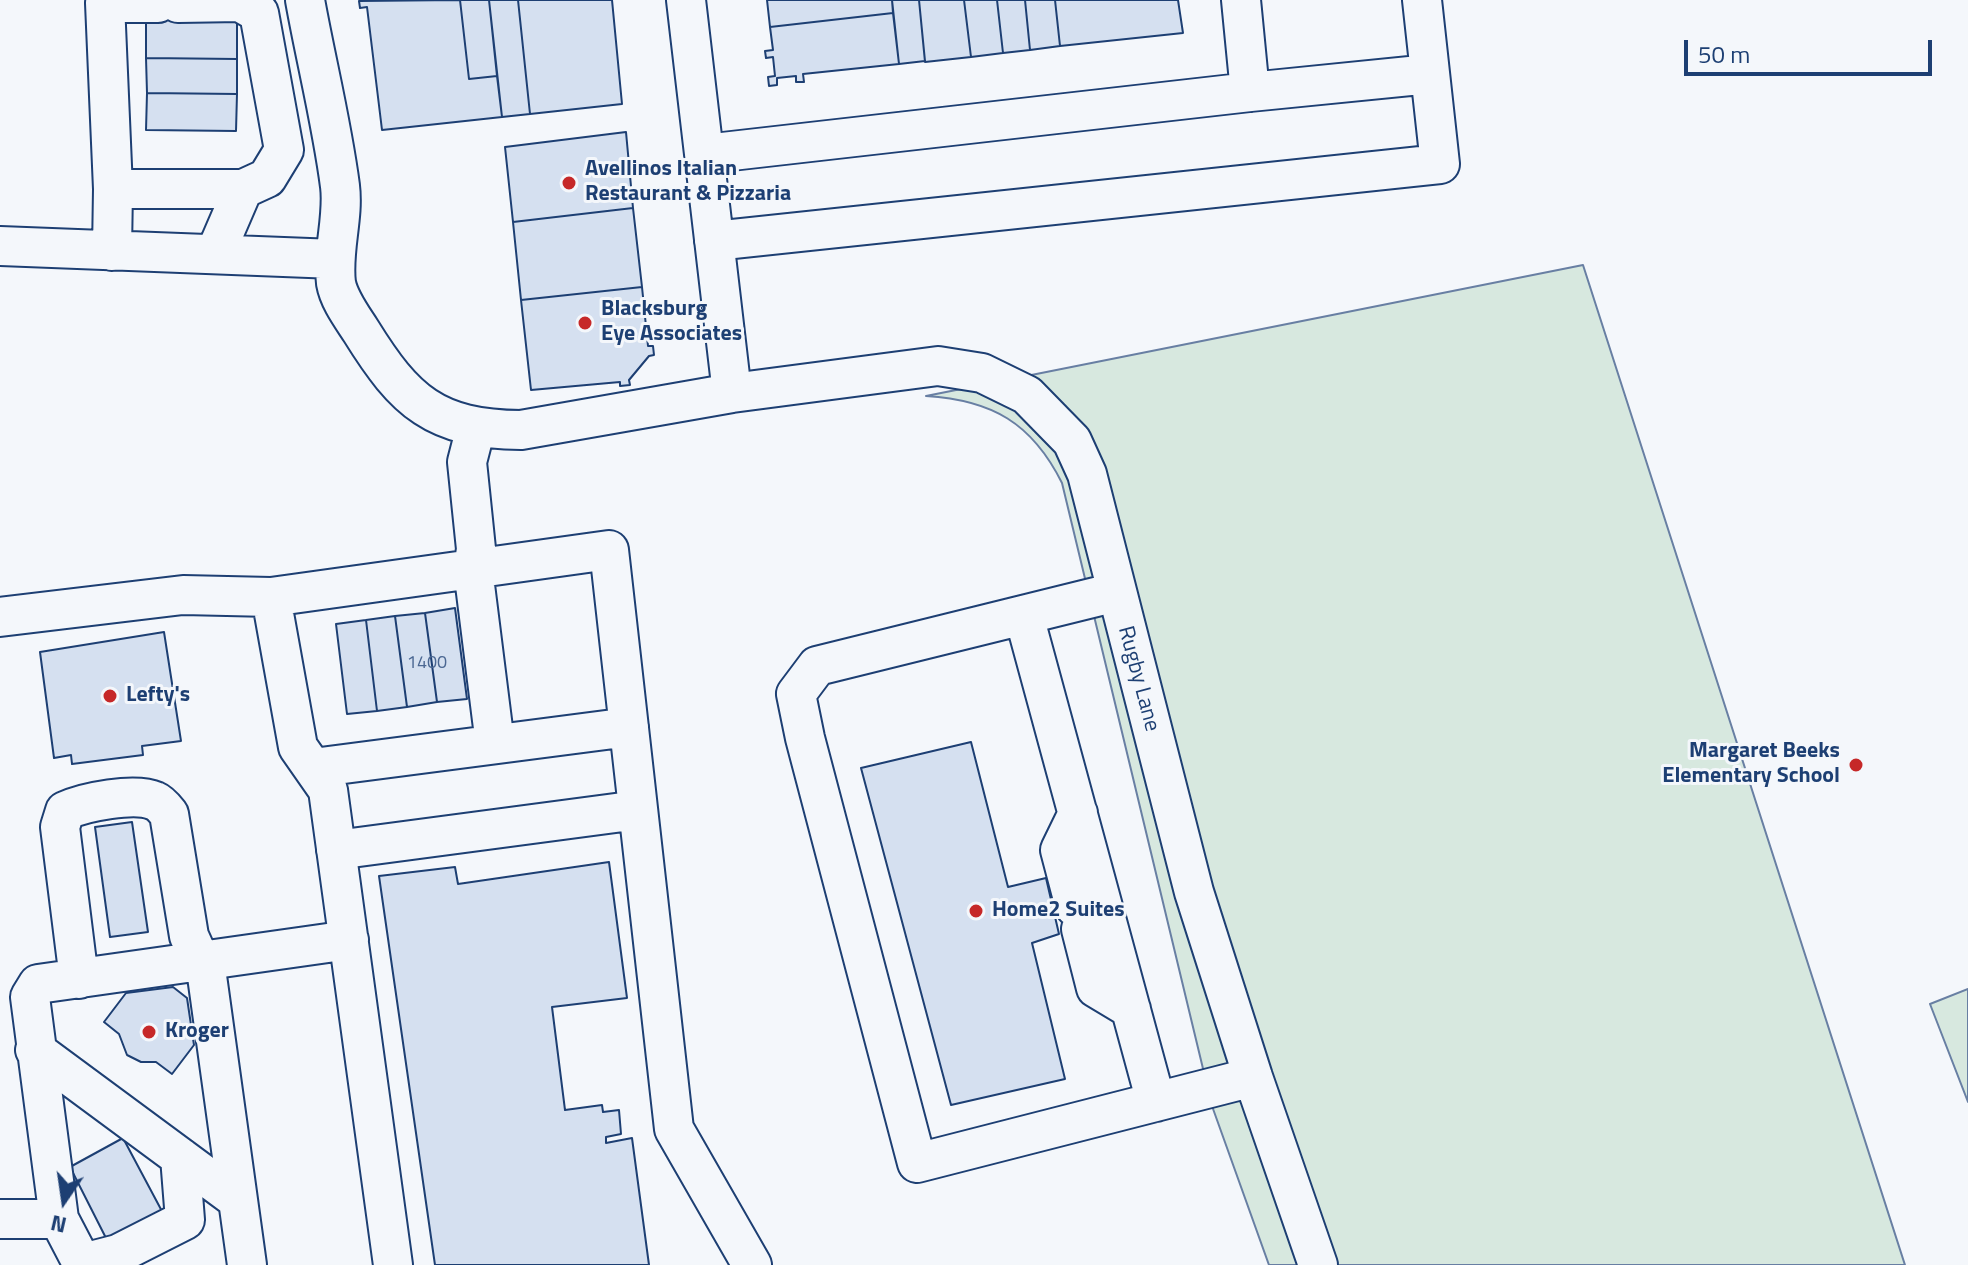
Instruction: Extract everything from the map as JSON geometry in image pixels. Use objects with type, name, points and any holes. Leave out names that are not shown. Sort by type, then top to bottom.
[{"type":"street","name":"Rugby Lane","points":[[305,0],[340,189],[336,286],[379,361],[402,389],[435,414],[476,427],[521,430],[732,393],[938,366],[982,373],[1027,395],[1072,441],[1087,474],[1194,892],[1318,1265]]},
{"type":"street","points":[[686,0],[732,393]]},
{"type":"street","points":[[1241,0],[1250,92]]},
{"type":"street","points":[[714,241],[1440,164],[1422,0]]},
{"type":"street","points":[[112,251],[113,189],[105,3],[240,2],[259,13],[284,150],[267,178],[243,189],[113,189]]},
{"type":"street","points":[[705,154],[1430,74]]},
{"type":"street","points":[[215,254],[243,189]]},
{"type":"street","points":[[0,246],[335,259]]},
{"type":"street","points":[[476,427],[467,462],[476,549],[473,569],[495,744]]},
{"type":"street","points":[[0,617],[183,595],[271,597],[609,550],[674,1129],[752,1265]]},
{"type":"street","points":[[1116,592],[817,666],[796,694],[917,1163],[1253,1077]]},
{"type":"street","points":[[271,597],[298,747],[328,790],[349,940],[385,1264]]},
{"type":"street","points":[[1024,616],[1156,1102]]},
{"type":"street","points":[[313,768],[629,727]]},
{"type":"street","points":[[79,979],[60,827],[65,811],[78,804],[138,797],[156,801],[169,814],[189,936],[207,976],[247,1265]]},
{"type":"street","points":[[336,850],[638,810]]},
{"type":"street","points":[[1078,813],[1060,850],[1096,988],[1131,1009]]},
{"type":"street","points":[[180,1157],[185,1220],[118,1254],[83,1264],[59,1219],[35,1050],[15,998],[38,984],[349,940]]},
{"type":"street","points":[[35,1050],[238,1200]]},
{"type":"street","points":[[0,1219],[59,1219]]},
{"type":"shaded area","points":[[1583,265],[1905,1265],[1269,1265],[1212,1106],[1062,483],[1037,445],[1008,418],[971,403],[926,396]]},
{"type":"shaded area","points":[[1968,989],[1968,1102],[1930,1004]]},
{"type":"building","points":[[460,0],[469,79],[497,76],[502,117],[382,130],[367,7],[360,8],[359,1]]},
{"type":"building","points":[[460,0],[489,0],[497,76],[469,79]]},
{"type":"building","points":[[489,0],[518,0],[530,114],[502,117]]},
{"type":"building","points":[[518,0],[612,0],[622,104],[530,114]]},
{"type":"building","points":[[767,0],[892,0],[893,13],[770,27]]},
{"type":"building","points":[[892,0],[919,0],[925,61],[899,64]]},
{"type":"building","points":[[919,0],[964,0],[971,57],[925,62]]},
{"type":"building","points":[[964,0],[997,0],[1003,53],[971,57]]},
{"type":"building","points":[[997,0],[1025,0],[1030,50],[1003,53]]},
{"type":"building","points":[[1025,0],[1055,0],[1060,46],[1030,50]]},
{"type":"building","points":[[1055,0],[1178,0],[1183,33],[1060,46]]},
{"type":"building","points":[[146,12],[237,12],[237,59],[146,58]]},
{"type":"building","points":[[893,13],[899,64],[803,74],[804,82],[796,82],[796,76],[777,78],[777,85],[769,86],[768,77],[775,76],[773,57],[766,58],[765,51],[773,50],[770,27]]},
{"type":"building","points":[[146,58],[237,59],[237,94],[147,93]]},
{"type":"building","points":[[147,93],[237,94],[236,131],[146,130]]},
{"type":"building","points":[[626,132],[633,208],[513,222],[505,147]]},
{"type":"building","points":[[633,208],[642,287],[521,300],[513,222]]},
{"type":"building","name":"Blacksburg Eye Associates","points":[[642,287],[648,346],[653,346],[654,355],[649,356],[629,380],[630,385],[620,386],[620,382],[531,390],[521,300]]},
{"type":"building","points":[[455,608],[467,699],[437,702],[425,613]]},
{"type":"building","points":[[425,613],[437,702],[407,707],[395,616]]},
{"type":"building","points":[[395,616],[407,707],[377,711],[366,620]]},
{"type":"building","points":[[366,620],[377,711],[347,714],[336,624]]},
{"type":"building","name":"Lefty's","points":[[164,632],[181,741],[142,746],[143,755],[72,764],[71,755],[54,758],[40,652]]},
{"type":"building","name":"Home2 Suites","points":[[971,742],[1008,887],[1046,878],[1059,934],[1032,943],[1065,1079],[951,1105],[861,768]]},
{"type":"building","points":[[132,822],[148,932],[110,937],[95,827]]},
{"type":"building","points":[[609,862],[627,998],[552,1007],[565,1110],[602,1105],[603,1112],[619,1110],[621,1134],[606,1137],[606,1143],[632,1138],[649,1265],[435,1265],[379,876],[455,867],[458,884]]},
{"type":"building","points":[[173,987],[187,998],[194,1045],[172,1074],[156,1062],[141,1062],[127,1055],[119,1034],[104,1022],[126,993]]},
{"type":"building","points":[[123,1138],[164,1215],[109,1244],[70,1167]]},
{"type":"place","name":"Avellinos Italian Restaurant & Pizzaria","points":[[569,183]]},
{"type":"place","name":"Blacksburg Eye Associates","points":[[585,323]]},
{"type":"place","name":"Lefty's","points":[[110,696]]},
{"type":"place","name":"Margaret Beeks Elementary School","points":[[1856,765]]},
{"type":"place","name":"Home2 Suites","points":[[976,911]]},
{"type":"place","name":"Kroger","points":[[149,1032]]}]
